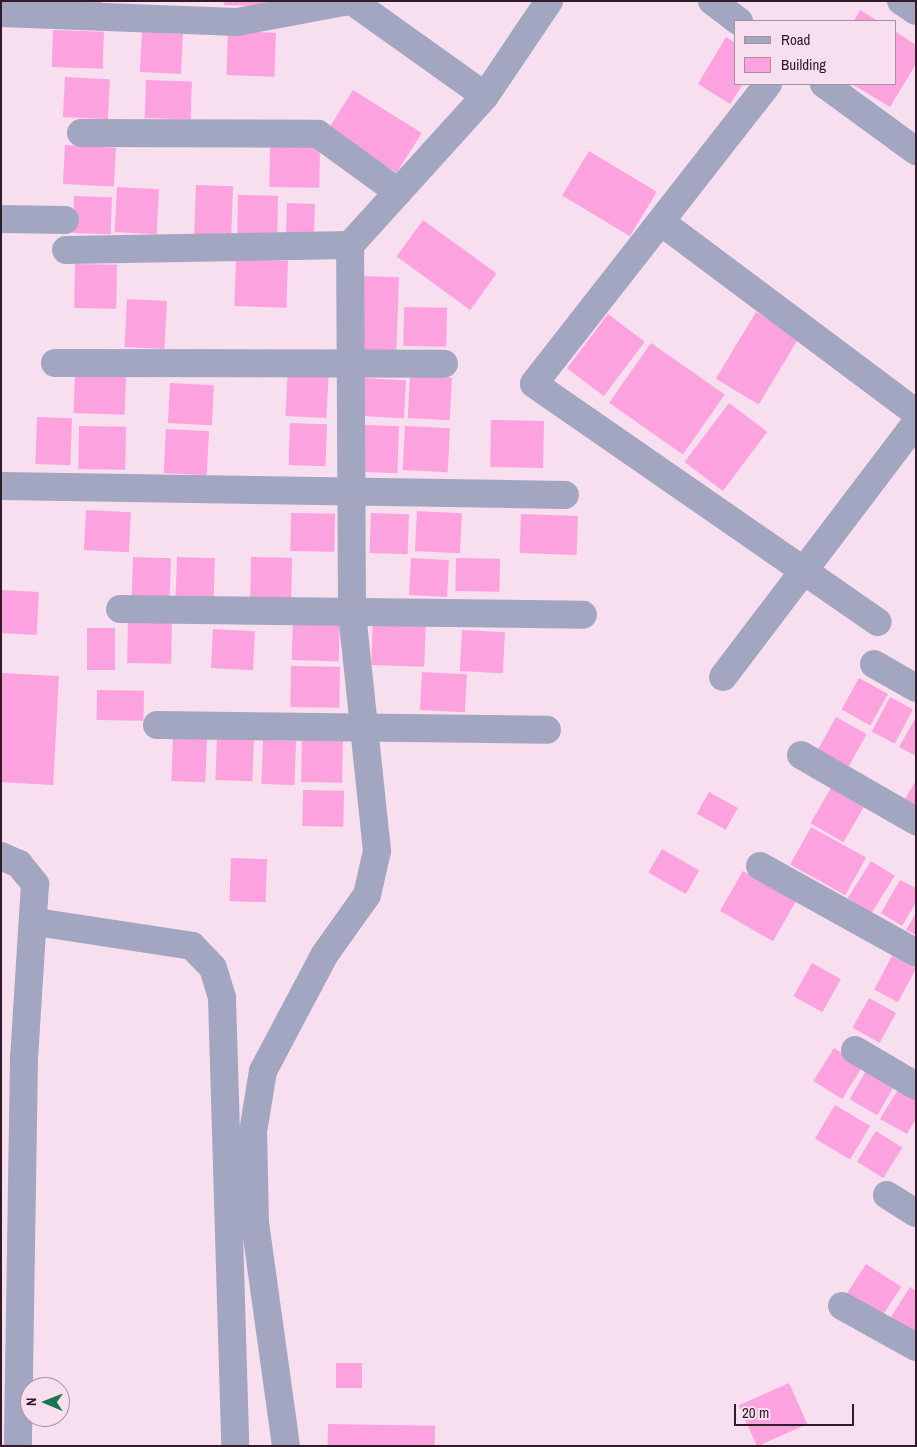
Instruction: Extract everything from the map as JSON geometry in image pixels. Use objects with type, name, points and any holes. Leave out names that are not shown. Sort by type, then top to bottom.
[{"type":"street","points":[[1,13],[237,22],[351,1],[485,96]]},
{"type":"street","points":[[286,1446],[255,1224],[252,1132],[263,1071],[291,1012],[366,895],[377,851],[367,730],[352,612],[348,364],[350,245],[485,96],[549,1]]},
{"type":"street","points":[[712,1],[739,20]]},
{"type":"street","points":[[901,1],[916,11]]},
{"type":"street","points":[[767,85],[534,384],[802,572],[878,622]]},
{"type":"street","points":[[825,85],[916,151]]},
{"type":"street","points":[[81,133],[318,134],[398,192]]},
{"type":"street","points":[[1,219],[65,220]]},
{"type":"street","points":[[661,222],[916,413]]},
{"type":"street","points":[[66,250],[350,245]]},
{"type":"street","points":[[55,363],[444,364]]},
{"type":"street","points":[[723,677],[916,422]]},
{"type":"street","points":[[1,486],[565,495]]},
{"type":"street","points":[[120,609],[583,615]]},
{"type":"street","points":[[874,664],[916,688]]},
{"type":"street","points":[[157,725],[367,730],[547,730]]},
{"type":"street","points":[[801,755],[916,821]]},
{"type":"street","points":[[1,856],[19,864],[35,884],[36,922],[13,1057],[11,1263],[18,1446]]},
{"type":"street","points":[[760,866],[916,953]]},
{"type":"street","points":[[36,922],[192,946],[213,968],[222,998],[235,1446]]},
{"type":"street","points":[[856,1050],[916,1086]]},
{"type":"street","points":[[887,1195],[916,1212]]},
{"type":"street","points":[[842,1306],[916,1347]]},
{"type":"building","points":[[55,1],[102,1],[102,5],[55,3]]},
{"type":"building","points":[[224,1],[266,1],[265,6],[224,5]]},
{"type":"building","points":[[860,10],[876,20],[855,20]]},
{"type":"building","points":[[53,30],[104,32],[103,69],[52,67]]},
{"type":"building","points":[[228,31],[276,33],[274,77],[226,75]]},
{"type":"building","points":[[142,32],[183,34],[181,74],[140,72]]},
{"type":"building","points":[[897,33],[916,45],[916,64],[890,107],[854,85],[897,85]]},
{"type":"building","points":[[726,37],[734,42],[734,85],[742,85],[730,104],[698,84]]},
{"type":"building","points":[[65,77],[110,79],[108,119],[63,117]]},
{"type":"building","points":[[146,80],[192,82],[191,120],[145,118]]},
{"type":"building","points":[[353,90],[422,133],[397,173],[328,130]]},
{"type":"building","points":[[65,145],[116,148],[114,187],[63,184]]},
{"type":"building","points":[[270,146],[320,147],[319,188],[269,187]]},
{"type":"building","points":[[589,151],[657,192],[630,236],[562,196]]},
{"type":"building","points":[[196,185],[233,186],[231,240],[194,239]]},
{"type":"building","points":[[117,187],[159,189],[157,234],[115,232]]},
{"type":"building","points":[[238,195],[278,196],[277,235],[237,234]]},
{"type":"building","points":[[74,196],[112,197],[111,234],[73,233]]},
{"type":"building","points":[[287,203],[315,204],[314,236],[286,235]]},
{"type":"building","points":[[423,220],[497,273],[470,310],[397,256]]},
{"type":"building","points":[[236,259],[288,261],[286,308],[234,306]]},
{"type":"building","points":[[75,264],[117,265],[116,309],[74,308]]},
{"type":"building","points":[[361,276],[399,277],[396,356],[358,355]]},
{"type":"building","points":[[127,299],[167,301],[164,349],[124,347]]},
{"type":"building","points":[[404,307],[447,308],[446,347],[403,346]]},
{"type":"building","points":[[756,312],[799,338],[759,405],[716,379]]},
{"type":"building","points":[[608,314],[645,342],[604,396],[567,368]]},
{"type":"building","points":[[651,343],[725,395],[683,454],[609,403]]},
{"type":"building","points":[[288,366],[329,368],[326,418],[285,416]]},
{"type":"building","points":[[75,373],[126,375],[125,415],[74,413]]},
{"type":"building","points":[[410,375],[452,377],[450,420],[408,418]]},
{"type":"building","points":[[364,378],[406,380],[404,418],[362,416]]},
{"type":"building","points":[[170,383],[214,385],[212,425],[168,423]]},
{"type":"building","points":[[729,403],[767,432],[723,491],[684,462]]},
{"type":"building","points":[[37,417],[72,418],[70,465],[35,464]]},
{"type":"building","points":[[491,420],[544,421],[543,468],[490,467]]},
{"type":"building","points":[[290,423],[327,424],[326,466],[289,465]]},
{"type":"building","points":[[365,425],[399,426],[397,473],[363,472]]},
{"type":"building","points":[[79,426],[126,427],[125,470],[78,469]]},
{"type":"building","points":[[405,426],[450,428],[448,472],[403,470]]},
{"type":"building","points":[[166,429],[209,431],[207,475],[164,473]]},
{"type":"building","points":[[86,510],[131,512],[129,552],[84,550]]},
{"type":"building","points":[[417,511],[462,513],[460,553],[415,551]]},
{"type":"building","points":[[291,513],[335,514],[334,552],[290,551]]},
{"type":"building","points":[[371,513],[409,514],[408,554],[370,553]]},
{"type":"building","points":[[521,514],[578,516],[577,555],[520,553]]},
{"type":"building","points":[[133,557],[171,558],[170,600],[132,599]]},
{"type":"building","points":[[177,557],[215,558],[214,599],[176,598]]},
{"type":"building","points":[[251,557],[292,558],[291,598],[250,597]]},
{"type":"building","points":[[411,558],[449,560],[447,597],[409,595]]},
{"type":"building","points":[[456,558],[500,559],[499,592],[455,591]]},
{"type":"building","points":[[1,590],[39,592],[37,635],[1,633]]},
{"type":"building","points":[[373,615],[426,617],[424,667],[371,665]]},
{"type":"building","points":[[128,617],[172,618],[171,664],[127,663]]},
{"type":"building","points":[[293,620],[340,622],[339,662],[292,660]]},
{"type":"building","points":[[87,628],[115,628],[115,670],[87,670]]},
{"type":"building","points":[[213,629],[255,631],[253,670],[211,668]]},
{"type":"building","points":[[462,630],[505,632],[503,673],[460,671]]},
{"type":"building","points":[[291,666],[340,667],[339,708],[290,707]]},
{"type":"building","points":[[422,672],[467,674],[465,712],[420,710]]},
{"type":"building","points":[[1,673],[59,676],[53,785],[1,782]]},
{"type":"building","points":[[859,678],[888,694],[870,725],[842,709]]},
{"type":"building","points":[[97,690],[144,691],[143,721],[96,720]]},
{"type":"building","points":[[890,697],[913,709],[895,744],[872,731]]},
{"type":"building","points":[[836,717],[867,734],[846,771],[816,754]]},
{"type":"building","points":[[916,717],[916,756],[899,747]]},
{"type":"building","points":[[302,734],[343,735],[342,783],[301,782]]},
{"type":"building","points":[[173,735],[207,736],[205,782],[171,781]]},
{"type":"building","points":[[217,735],[254,736],[252,781],[215,780]]},
{"type":"building","points":[[263,740],[296,741],[294,785],[261,784]]},
{"type":"building","points":[[916,780],[916,812],[902,804]]},
{"type":"building","points":[[832,786],[865,805],[843,842],[810,823]]},
{"type":"building","points":[[303,790],[344,791],[343,827],[302,826]]},
{"type":"building","points":[[709,792],[738,808],[726,830],[697,814]]},
{"type":"building","points":[[811,827],[866,858],[845,895],[790,865]]},
{"type":"building","points":[[662,849],[699,870],[686,894],[648,872]]},
{"type":"building","points":[[231,858],[267,859],[265,902],[229,901]]},
{"type":"building","points":[[871,861],[895,876],[871,913],[848,898]]},
{"type":"building","points":[[743,871],[796,902],[773,941],[720,911]]},
{"type":"building","points":[[900,880],[916,888],[916,902],[902,926],[881,913]]},
{"type":"building","points":[[916,913],[916,935],[906,930]]},
{"type":"building","points":[[892,956],[916,969],[898,1002],[874,990]]},
{"type":"building","points":[[812,963],[841,979],[822,1012],[794,996]]},
{"type":"building","points":[[869,998],[896,1013],[880,1043],[853,1028]]},
{"type":"building","points":[[834,1048],[863,1066],[842,1099],[813,1081]]},
{"type":"building","points":[[867,1069],[895,1085],[877,1115],[850,1099]]},
{"type":"building","points":[[899,1088],[916,1098],[916,1119],[907,1134],[880,1119]]},
{"type":"building","points":[[835,1105],[870,1126],[850,1160],[815,1138]]},
{"type":"building","points":[[876,1131],[902,1147],[883,1178],[857,1162]]},
{"type":"building","points":[[866,1264],[901,1287],[882,1317],[846,1294]]},
{"type":"building","points":[[910,1287],[916,1291],[916,1334],[891,1317]]},
{"type":"building","points":[[336,1363],[362,1363],[362,1388],[336,1388]]},
{"type":"building","points":[[789,1383],[807,1424],[757,1446],[739,1405]]},
{"type":"building","points":[[328,1424],[435,1426],[435,1446],[328,1446]]}]
